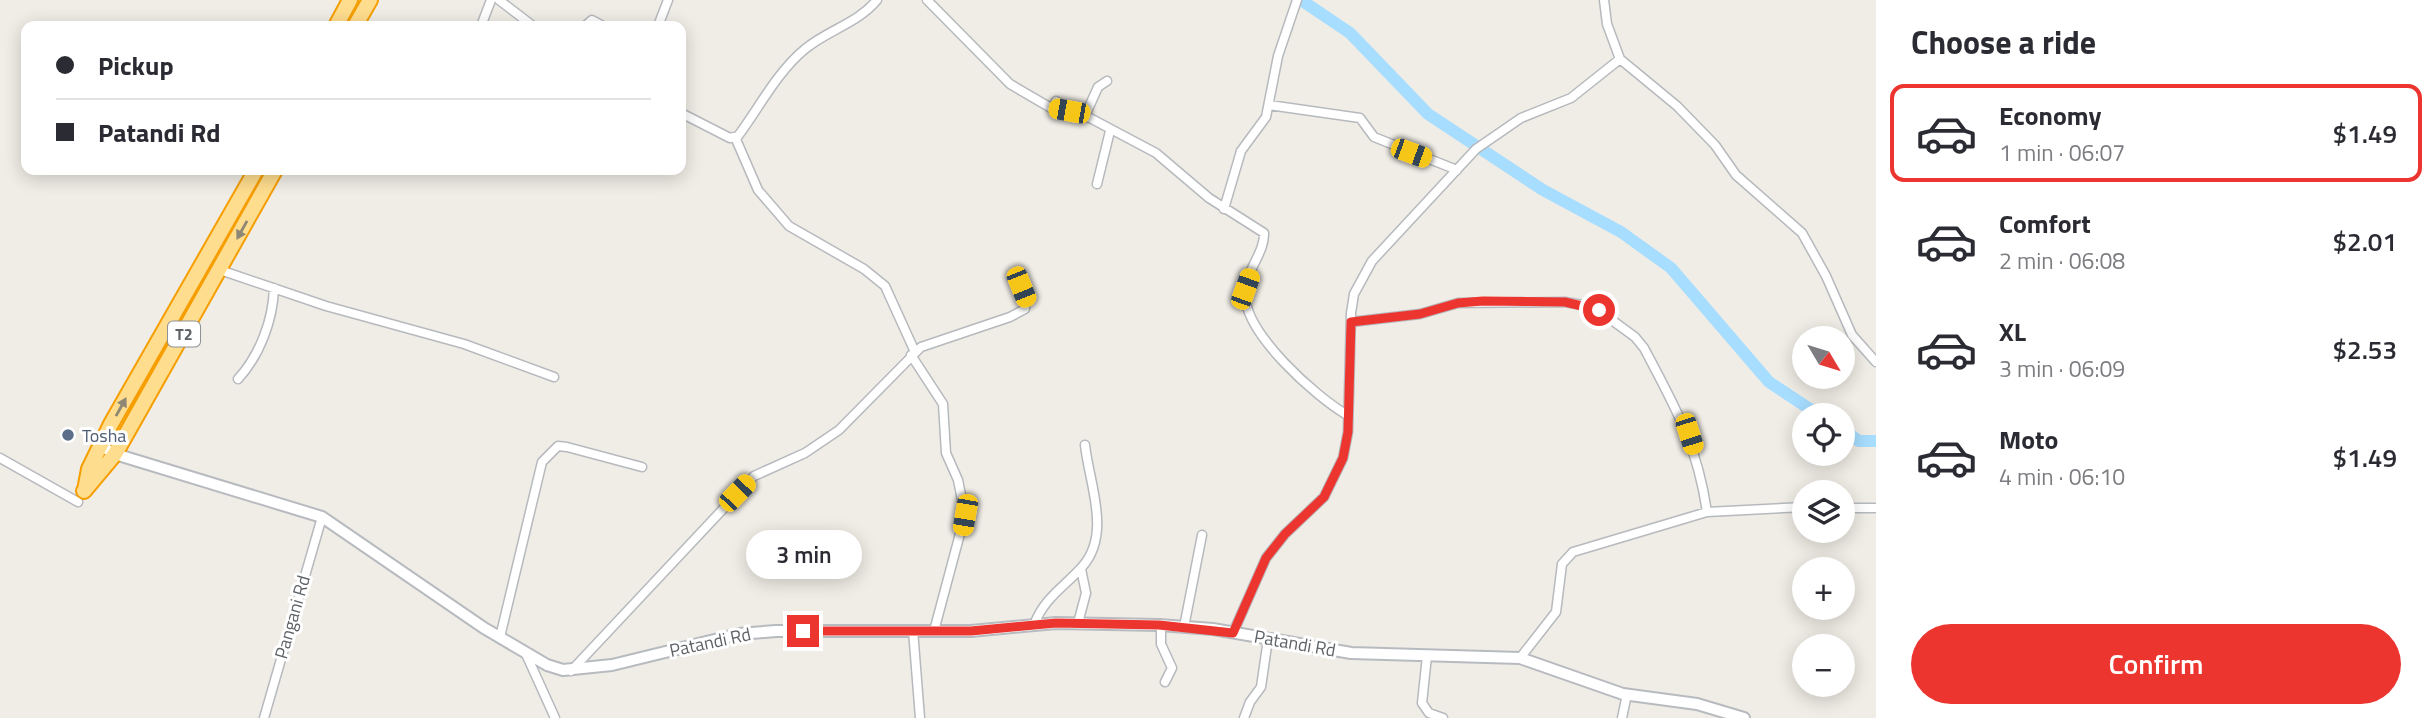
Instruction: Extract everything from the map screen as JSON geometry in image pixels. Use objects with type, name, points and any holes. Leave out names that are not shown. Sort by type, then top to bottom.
[{"type":"highway","points":[[339,21],[350,0]]},
{"type":"highway","points":[[358,21],[370,0]]},
{"type":"highway","name":"T2","points":[[253,175],[101,446],[89,469],[84,491],[115,454],[220,270],[269,175]]},
{"type":"street","points":[[483,21],[491,0]]},
{"type":"street","points":[[499,0],[526,21]]},
{"type":"street","points":[[660,21],[668,0]]},
{"type":"street","points":[[686,116],[730,138],[735,137],[798,55],[815,41],[866,13],[877,0]]},
{"type":"street","points":[[927,0],[1005,80],[1051,108],[1085,116],[1156,153],[1224,209],[1265,235],[1245,293],[1258,327],[1313,393],[1347,415]]},
{"type":"street","points":[[1224,209],[1241,151],[1262,127],[1278,56],[1297,0]]},
{"type":"street","points":[[1604,0],[1607,24],[1620,59],[1677,106],[1715,145],[1736,175],[1802,233],[1832,288],[1848,328],[1876,362]]},
{"type":"street","points":[[1233,633],[1266,558],[1328,489],[1347,445],[1354,295],[1372,261],[1484,143],[1521,118],[1576,95],[1620,59]]},
{"type":"street","points":[[1085,116],[1098,88],[1107,81]]},
{"type":"street","points":[[1056,101],[1069,111]]},
{"type":"street","points":[[1269,105],[1360,118],[1372,135],[1381,141],[1457,170]]},
{"type":"street","points":[[1097,184],[1110,131]]},
{"type":"street","points":[[735,137],[758,190],[789,226],[864,269],[885,286],[913,354],[943,404],[946,453],[958,480],[965,515],[960,542],[934,631]]},
{"type":"street","points":[[220,270],[372,320],[464,344],[554,377]]},
{"type":"street","points":[[571,671],[754,476],[804,453],[839,430],[913,354],[930,343],[1010,317],[1025,309],[1026,300],[1015,274]]},
{"type":"street","points":[[238,379],[262,342],[274,303],[274,288]]},
{"type":"street","points":[[1351,322],[1420,314],[1458,303],[1483,301],[1565,302],[1594,307],[1635,337],[1644,348],[1689,434],[1707,512]]},
{"type":"street","points":[[1034,625],[1046,600],[1081,569],[1087,560],[1098,523],[1085,445]]},
{"type":"street","name":"Patandi Rd","points":[[101,446],[115,454],[322,517],[526,654],[547,665],[571,671],[612,666],[739,634],[776,631],[934,631],[1078,623],[1161,625],[1233,633],[1351,653],[1520,658],[1627,694],[1697,704],[1744,718]]},
{"type":"street","points":[[500,637],[531,503],[542,462],[548,454],[558,446],[566,447],[642,467]]},
{"type":"street","points":[[0,458],[78,502]]},
{"type":"street","points":[[1520,658],[1556,612],[1562,564],[1573,552],[1707,512],[1792,508]]},
{"type":"street","points":[[1855,508],[1876,508]]},
{"type":"street","name":"Pangani Rd","points":[[264,718],[322,517]]},
{"type":"street","points":[[1184,627],[1202,535]]},
{"type":"street","points":[[1078,623],[1086,593],[1081,569]]},
{"type":"street","points":[[1161,625],[1161,644],[1172,668],[1165,682]]},
{"type":"street","points":[[913,630],[920,718]]},
{"type":"street","points":[[1244,718],[1250,702],[1261,687],[1268,639]]},
{"type":"street","points":[[526,654],[555,718]]},
{"type":"street","points":[[1427,656],[1422,703],[1429,713],[1443,718]]},
{"type":"street","points":[[1622,718],[1627,694]]},
{"type":"waterway","points":[[1301,0],[1350,33],[1428,114],[1543,190],[1621,232],[1671,268],[1769,382],[1801,403]]},
{"type":"waterway","points":[[1855,438],[1859,441],[1876,441]]},
{"type":"place","name":"Tosha","points":[[68,435]]},
{"type":"route","points":[[803,631],[971,631],[1056,623],[1159,625],[1233,633],[1266,558],[1285,534],[1324,497],[1343,458],[1348,432],[1351,322],[1420,314],[1458,303],[1483,301],[1565,302],[1599,310]]}]
